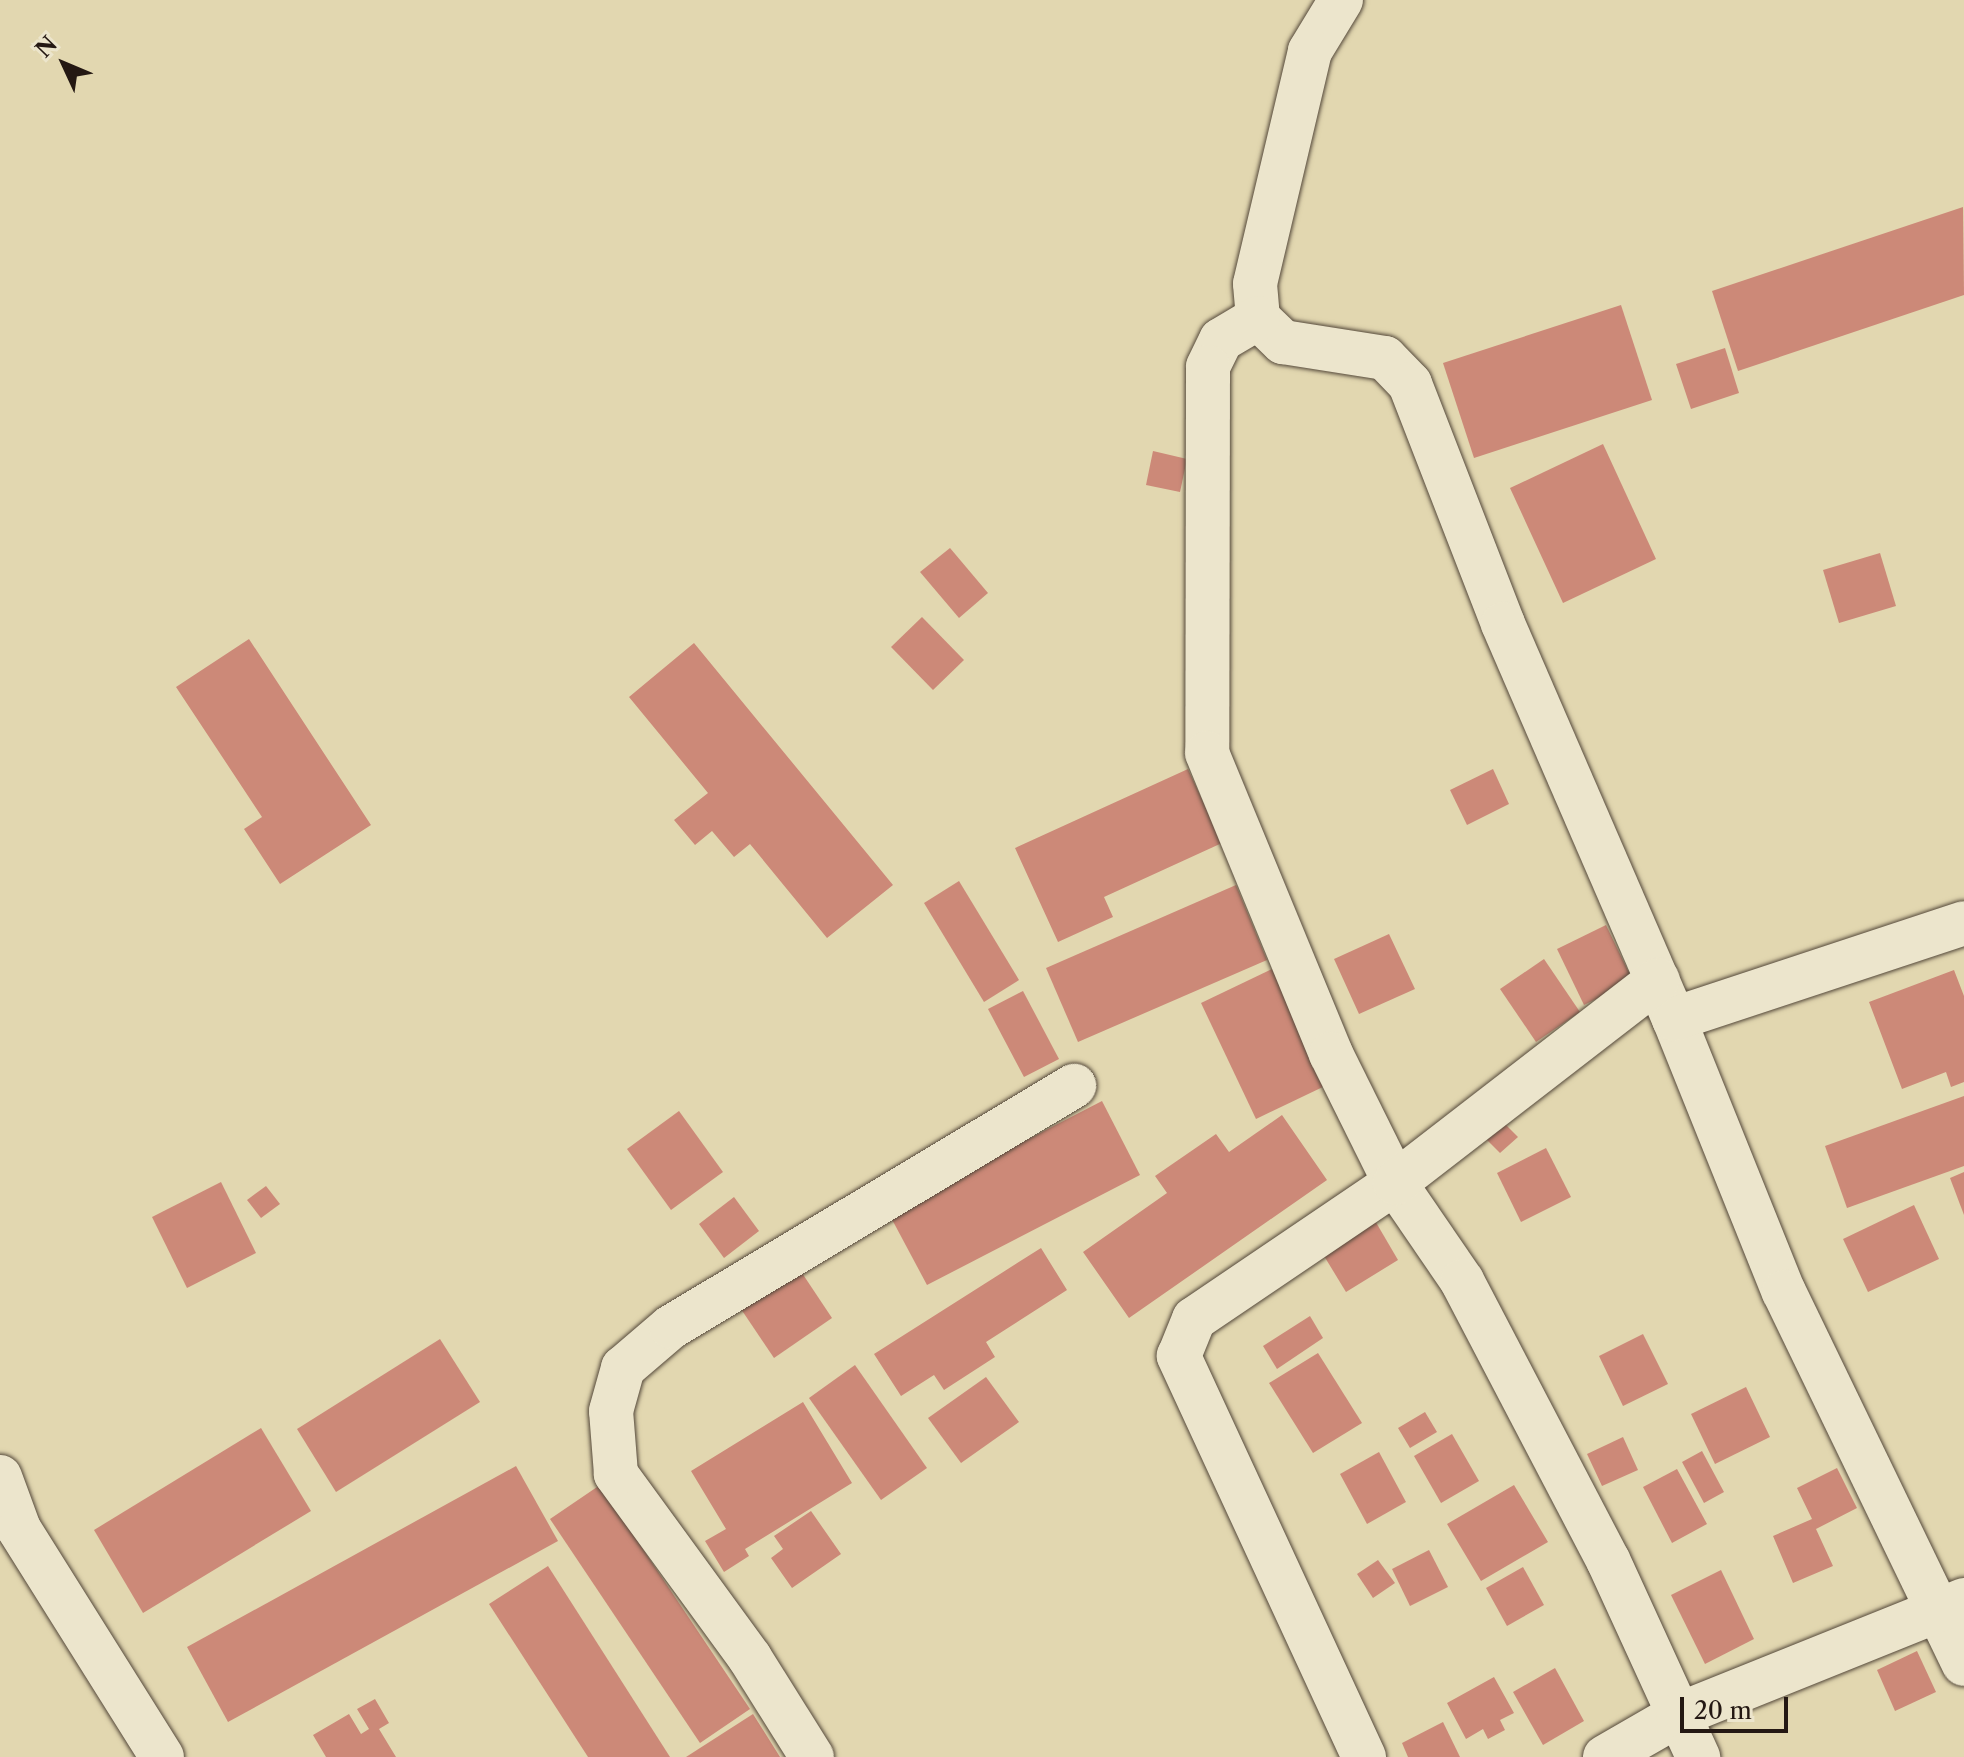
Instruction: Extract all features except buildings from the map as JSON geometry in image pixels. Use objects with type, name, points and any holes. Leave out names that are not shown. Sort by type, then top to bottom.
[{"type":"street","points":[[1341,0],[1310,51],[1255,284],[1258,318],[1283,342],[1385,358],[1410,384],[1503,624],[1666,999],[1784,1292],[1950,1604],[1964,1664]]},
{"type":"street","points":[[1258,318],[1221,340],[1208,367],[1207,753],[1331,1054],[1395,1183],[1462,1281],[1608,1560],[1698,1757]]},
{"type":"street","points":[[1364,1757],[1179,1356],[1194,1319],[1666,999],[1964,923]]},
{"type":"street","points":[[812,1757],[750,1658],[616,1474],[611,1411],[623,1368],[671,1327],[1074,1086]]},
{"type":"street","points":[[0,1477],[19,1529],[162,1757]]},
{"type":"street","points":[[1605,1757],[1678,1715],[1950,1604]]}]
